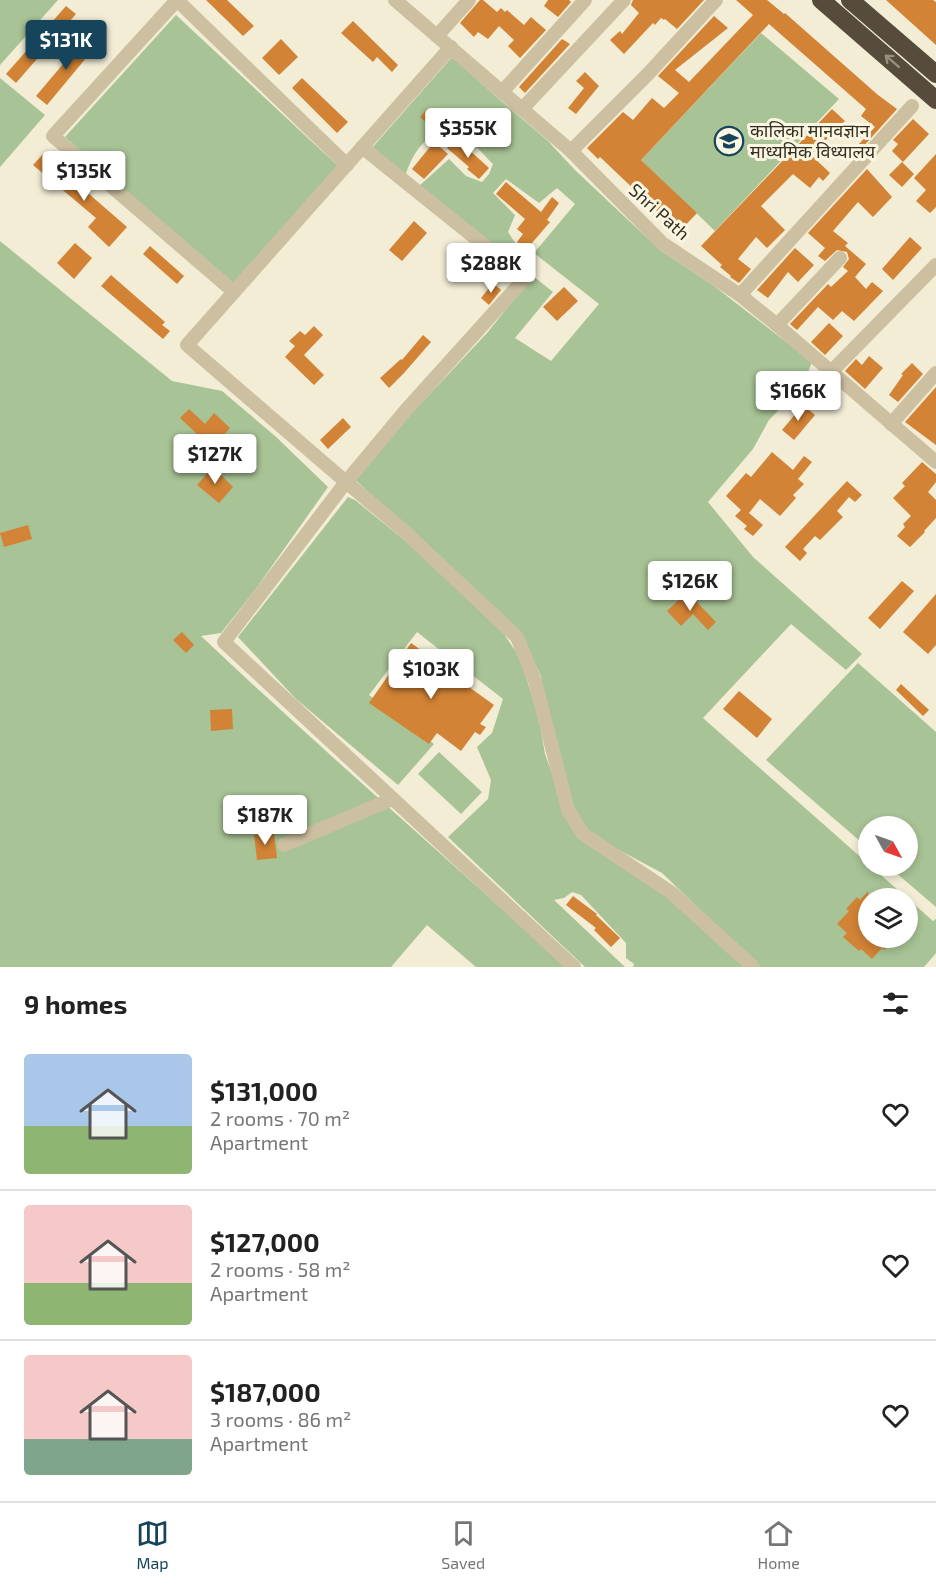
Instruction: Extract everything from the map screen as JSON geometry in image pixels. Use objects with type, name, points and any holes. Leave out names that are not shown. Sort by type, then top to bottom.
[{"type":"highway","points":[[821,0],[936,100]]},
{"type":"highway","points":[[850,0],[936,74]]},
{"type":"street","points":[[234,292],[53,136],[177,0],[347,165]]},
{"type":"street","name":"Shri Path","points":[[395,0],[571,151],[662,243],[740,295],[832,371],[936,462]]},
{"type":"street","points":[[437,36],[469,0]]},
{"type":"street","points":[[502,92],[585,0]]},
{"type":"street","points":[[522,109],[624,0]]},
{"type":"street","points":[[571,151],[648,74],[716,0]]},
{"type":"street","points":[[451,48],[187,345],[402,529],[517,637],[535,681],[568,810],[583,834],[672,893],[753,967]]},
{"type":"street","points":[[740,295],[912,106]]},
{"type":"street","points":[[363,147],[525,278],[406,410],[346,482],[224,642],[574,967]]},
{"type":"street","points":[[777,325],[840,258]]},
{"type":"street","points":[[832,371],[936,265]]},
{"type":"street","points":[[891,424],[936,373]]},
{"type":"street","points":[[284,845],[392,799]]},
{"type":"green space","points":[[0,0],[58,0],[0,65]]},
{"type":"green space","points":[[176,15],[338,166],[234,286],[65,137]]},
{"type":"green space","name":"कालिका मानवज्ञान माध्यमिक विध्यालय","points":[[761,33],[839,99],[715,231],[641,160]]},
{"type":"green space","points":[[452,57],[548,141],[575,170],[660,250],[714,286],[812,362],[803,385],[769,420],[753,449],[708,502],[753,557],[862,654],[846,670],[791,624],[703,718],[858,855],[858,876],[882,876],[896,888],[858,888],[858,948],[918,948],[918,908],[933,921],[936,919],[936,953],[924,967],[760,967],[662,873],[589,834],[571,807],[556,755],[541,676],[522,636],[352,477],[487,333],[533,276],[553,292],[515,338],[551,361],[599,304],[534,253],[575,204],[557,188],[539,203],[506,179],[493,193],[515,215],[508,232],[520,250],[511,261],[419,186],[449,159],[466,176],[482,182],[489,174],[493,164],[468,139],[453,133],[429,139],[414,155],[405,176],[371,149]]},
{"type":"green space","points":[[0,78],[45,115],[0,167]]},
{"type":"green space","points":[[0,241],[172,381],[222,391],[275,436],[328,487],[255,590],[221,633],[201,636],[565,967],[476,967],[427,925],[391,967],[0,967]]},
{"type":"green space","points":[[348,497],[355,500],[424,556],[504,634],[520,658],[538,715],[545,754],[566,813],[671,899],[745,967],[633,967],[634,964],[626,958],[626,943],[581,895],[572,892],[564,898],[554,900],[625,967],[585,967],[448,837],[488,799],[491,780],[477,747],[492,733],[503,699],[417,632],[369,695],[434,744],[398,785],[296,699],[238,637]]},
{"type":"green space","points":[[858,663],[936,732],[936,907],[918,892],[918,888],[914,888],[900,876],[918,876],[918,816],[858,816],[858,839],[766,760]]},
{"type":"green space","points":[[439,752],[482,792],[461,814],[418,774]]},
{"type":"building","points":[[206,0],[227,0],[254,26],[243,36]]},
{"type":"building","points":[[480,0],[497,12],[501,8],[505,12],[507,10],[524,25],[531,17],[546,30],[520,58],[508,46],[514,40],[499,26],[488,39],[478,32],[474,37],[460,23]]},
{"type":"building","points":[[548,0],[569,0],[571,2],[558,17],[544,6]]},
{"type":"building","points":[[633,0],[704,0],[677,29],[661,18],[655,25],[653,23],[624,54],[610,40],[620,31],[622,34],[639,13],[631,5]]},
{"type":"building","points":[[736,0],[767,0],[897,109],[862,148],[858,145],[875,127],[861,116],[866,109],[769,24],[641,160],[697,213],[679,232],[600,157],[598,159],[587,148],[623,112],[633,120],[652,98],[664,108],[679,93],[658,76],[714,16],[728,28],[675,70],[689,82],[753,15]]},
{"type":"building","points":[[886,0],[933,0],[936,2],[936,45]]},
{"type":"building","points":[[66,6],[76,14],[16,83],[6,74]]},
{"type":"building","points":[[353,21],[398,65],[392,72],[377,57],[373,62],[341,33]]},
{"type":"building","points":[[86,37],[96,46],[47,105],[36,96]]},
{"type":"building","points":[[281,39],[298,57],[279,75],[262,58]]},
{"type":"building","points":[[562,39],[570,44],[525,93],[519,87]]},
{"type":"building","points":[[585,72],[599,86],[576,114],[568,108],[584,88],[576,81]]},
{"type":"building","points":[[302,78],[348,122],[337,133],[292,88]]},
{"type":"building","points":[[427,109],[441,121],[434,129],[420,117]]},
{"type":"building","points":[[832,109],[845,121],[811,155],[830,173],[823,181],[819,177],[810,188],[793,174],[761,206],[785,230],[767,248],[756,237],[738,259],[751,269],[739,283],[730,277],[720,267],[722,265],[701,246]]},
{"type":"building","points":[[913,119],[929,134],[903,162],[892,151],[898,144],[893,140]]},
{"type":"building","points":[[456,138],[489,168],[479,179],[447,148]]},
{"type":"building","points":[[434,142],[448,154],[424,179],[412,169]]},
{"type":"building","points":[[43,154],[127,227],[109,247],[88,227],[96,218],[33,165]]},
{"type":"building","points":[[936,154],[936,207],[930,213],[916,201],[926,190],[914,178]]},
{"type":"building","points":[[902,162],[914,174],[902,187],[889,175]]},
{"type":"building","points":[[867,169],[892,197],[873,217],[858,202],[833,231],[848,243],[845,246],[866,264],[855,277],[866,289],[872,282],[883,291],[854,321],[842,311],[833,320],[818,307],[797,330],[790,324],[828,284],[831,287],[848,271],[843,267],[849,259],[847,252],[837,250],[825,261],[818,256],[825,248],[808,233]]},
{"type":"building","points":[[506,182],[541,212],[552,197],[559,203],[547,220],[550,222],[526,250],[517,242],[523,234],[517,229],[525,219],[496,194]]},
{"type":"building","points":[[414,221],[427,233],[402,261],[389,250]]},
{"type":"building","points":[[910,237],[922,248],[893,280],[882,269]]},
{"type":"building","points":[[75,243],[92,258],[74,279],[57,263]]},
{"type":"building","points":[[150,246],[184,276],[177,284],[143,254]]},
{"type":"building","points":[[795,248],[814,265],[798,282],[788,272],[768,298],[757,290]]},
{"type":"building","points":[[111,275],[165,322],[162,325],[170,331],[163,339],[101,286]]},
{"type":"building","points":[[493,283],[501,290],[489,305],[481,298]]},
{"type":"building","points":[[564,287],[578,301],[557,321],[543,307]]},
{"type":"building","points":[[829,323],[843,336],[825,355],[811,342]]},
{"type":"building","points":[[314,326],[323,335],[304,355],[324,375],[314,385],[285,357],[295,346],[289,341],[300,331],[305,335]]},
{"type":"building","points":[[423,335],[431,342],[389,388],[380,378],[402,360]]},
{"type":"building","points":[[869,356],[883,368],[865,389],[845,371],[856,359],[862,365]]},
{"type":"building","points":[[912,363],[923,374],[898,402],[889,395],[903,375],[901,374]]},
{"type":"building","points":[[936,387],[936,445],[905,422]]},
{"type":"building","points":[[803,405],[815,415],[794,440],[782,430]]},
{"type":"building","points":[[189,409],[205,424],[214,413],[230,428],[201,461],[185,446],[196,433],[180,418]]},
{"type":"building","points":[[343,418],[351,427],[328,449],[320,440]]},
{"type":"building","points":[[772,452],[793,470],[804,456],[812,462],[798,479],[804,484],[793,495],[796,498],[780,516],[760,499],[749,513],[763,525],[753,536],[744,529],[747,526],[735,516],[741,510],[726,496],[746,473],[751,477]]},
{"type":"building","points":[[922,462],[936,474],[936,482],[928,492],[936,500],[936,518],[910,547],[897,536],[905,527],[903,524],[911,516],[893,498],[905,486],[902,483]]},
{"type":"building","points":[[213,467],[233,487],[219,503],[197,485]]},
{"type":"building","points":[[847,481],[862,495],[855,502],[849,497],[837,511],[843,517],[820,540],[815,536],[803,549],[807,553],[800,561],[785,547]]},
{"type":"building","points":[[28,525],[32,539],[4,547],[0,533]]},
{"type":"building","points":[[902,581],[914,591],[880,629],[868,618]]},
{"type":"building","points":[[687,592],[716,622],[708,630],[693,614],[681,626],[667,611]]},
{"type":"building","points":[[936,594],[936,645],[928,654],[903,632]]},
{"type":"building","points":[[182,632],[194,645],[186,653],[173,640]]},
{"type":"building","points":[[411,643],[471,685],[469,687],[494,705],[480,724],[486,727],[480,735],[475,732],[461,751],[437,733],[429,744],[369,703]]},
{"type":"building","points":[[901,684],[929,710],[923,716],[896,690]]},
{"type":"building","points":[[739,691],[772,719],[757,738],[723,709]]},
{"type":"building","points":[[232,709],[233,729],[211,731],[210,710]]},
{"type":"building","points":[[274,833],[277,858],[257,860],[254,835]]},
{"type":"building","points":[[573,896],[597,914],[620,938],[611,947],[594,930],[596,928],[566,905]]},
{"type":"building","points":[[857,897],[858,948],[882,948],[872,959],[843,937],[847,933],[837,924],[849,911],[846,909]]},
{"type":"place","name":"कालिका मानवज्ञान माध्यमिक विध्यालय","points":[[729,141]]}]
